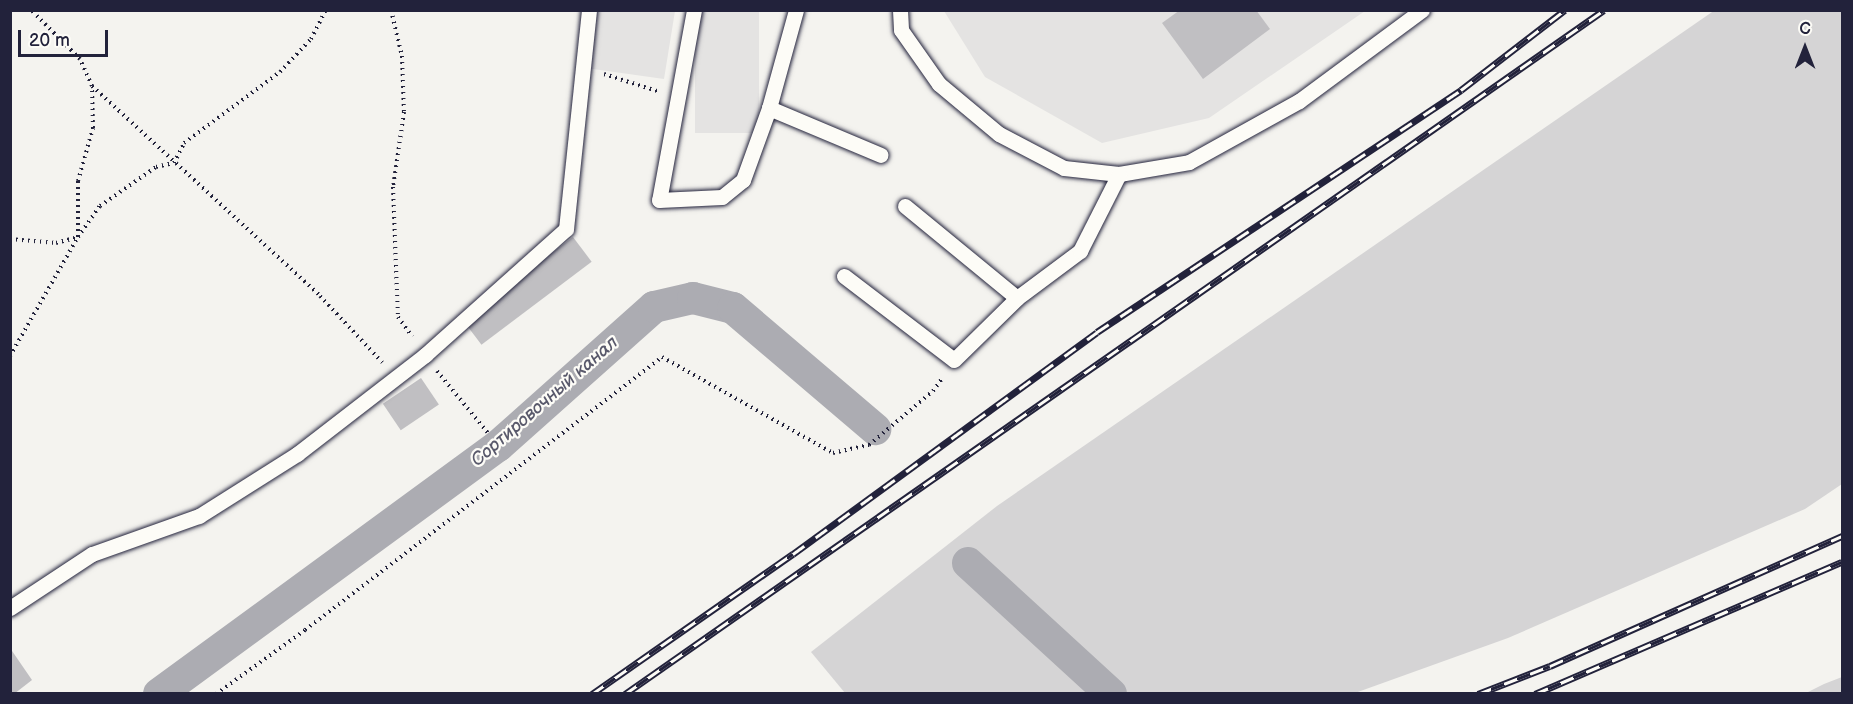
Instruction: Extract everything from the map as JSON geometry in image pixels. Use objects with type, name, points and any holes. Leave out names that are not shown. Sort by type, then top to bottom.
[{"type":"lane","points":[[10,608],[92,554],[199,516],[297,454],[424,355],[566,229],[589,10]]},
{"type":"lane","points":[[694,10],[659,200],[722,196],[743,180],[769,108],[796,10]]},
{"type":"lane","points":[[900,10],[901,30],[939,84],[999,134],[1064,168],[1119,174],[1189,162],[1299,101],[1422,10]]},
{"type":"lane","points":[[769,108],[881,155]]},
{"type":"lane","points":[[844,276],[954,360],[1017,298],[1080,251],[1119,174]]},
{"type":"lane","points":[[905,206],[1017,298]]},
{"type":"path","points":[[31,10],[80,59],[92,86],[93,128],[78,181],[78,237]]},
{"type":"path","points":[[174,163],[184,143],[280,72],[311,39],[326,10]]},
{"type":"path","points":[[391,10],[402,56],[404,112],[393,187],[398,317],[424,355],[488,433]]},
{"type":"path","points":[[582,67],[678,97]]},
{"type":"path","points":[[92,86],[320,296],[396,377]]},
{"type":"path","points":[[10,356],[78,237],[100,206],[156,167],[174,163]]},
{"type":"path","points":[[10,239],[56,243],[78,237]]},
{"type":"path","points":[[216,693],[305,630],[662,357],[833,453],[869,445],[933,391],[954,360]]},
{"type":"shaded area","points":[[1715,10],[1842,11],[1842,484],[1805,509],[1508,638],[1355,693],[845,693],[811,652],[997,506]]},
{"type":"shaded area","points":[[587,11],[675,11],[664,79],[579,67]]},
{"type":"shaded area","points":[[695,11],[759,11],[759,133],[695,133]]},
{"type":"shaded area","points":[[944,11],[1365,11],[1209,118],[1102,143],[985,77]]},
{"type":"shaded area","points":[[1842,677],[1842,693],[1806,693],[1824,684]]},
{"type":"building","points":[[1180,10],[1256,10],[1270,29],[1203,79],[1162,23]]},
{"type":"building","points":[[573,237],[592,262],[481,345],[463,320]]},
{"type":"building","points":[[421,378],[439,405],[401,430],[383,404]]},
{"type":"building","points":[[10,648],[32,680],[14,694],[10,694]]},
{"type":"waterway","name":"Сортировочный канал","points":[[159,694],[498,446],[654,307],[693,298],[733,308],[875,429]]},
{"type":"waterway","name":"Сортировочный канал","points":[[968,563],[1111,694]]},
{"type":"railway","points":[[592,694],[793,554],[1097,332],[1461,90],[1565,10]]},
{"type":"railway","points":[[625,694],[1604,10]]},
{"type":"railway","points":[[1478,694],[1550,666],[1842,536]]},
{"type":"railway","points":[[1535,694],[1842,562]]}]
